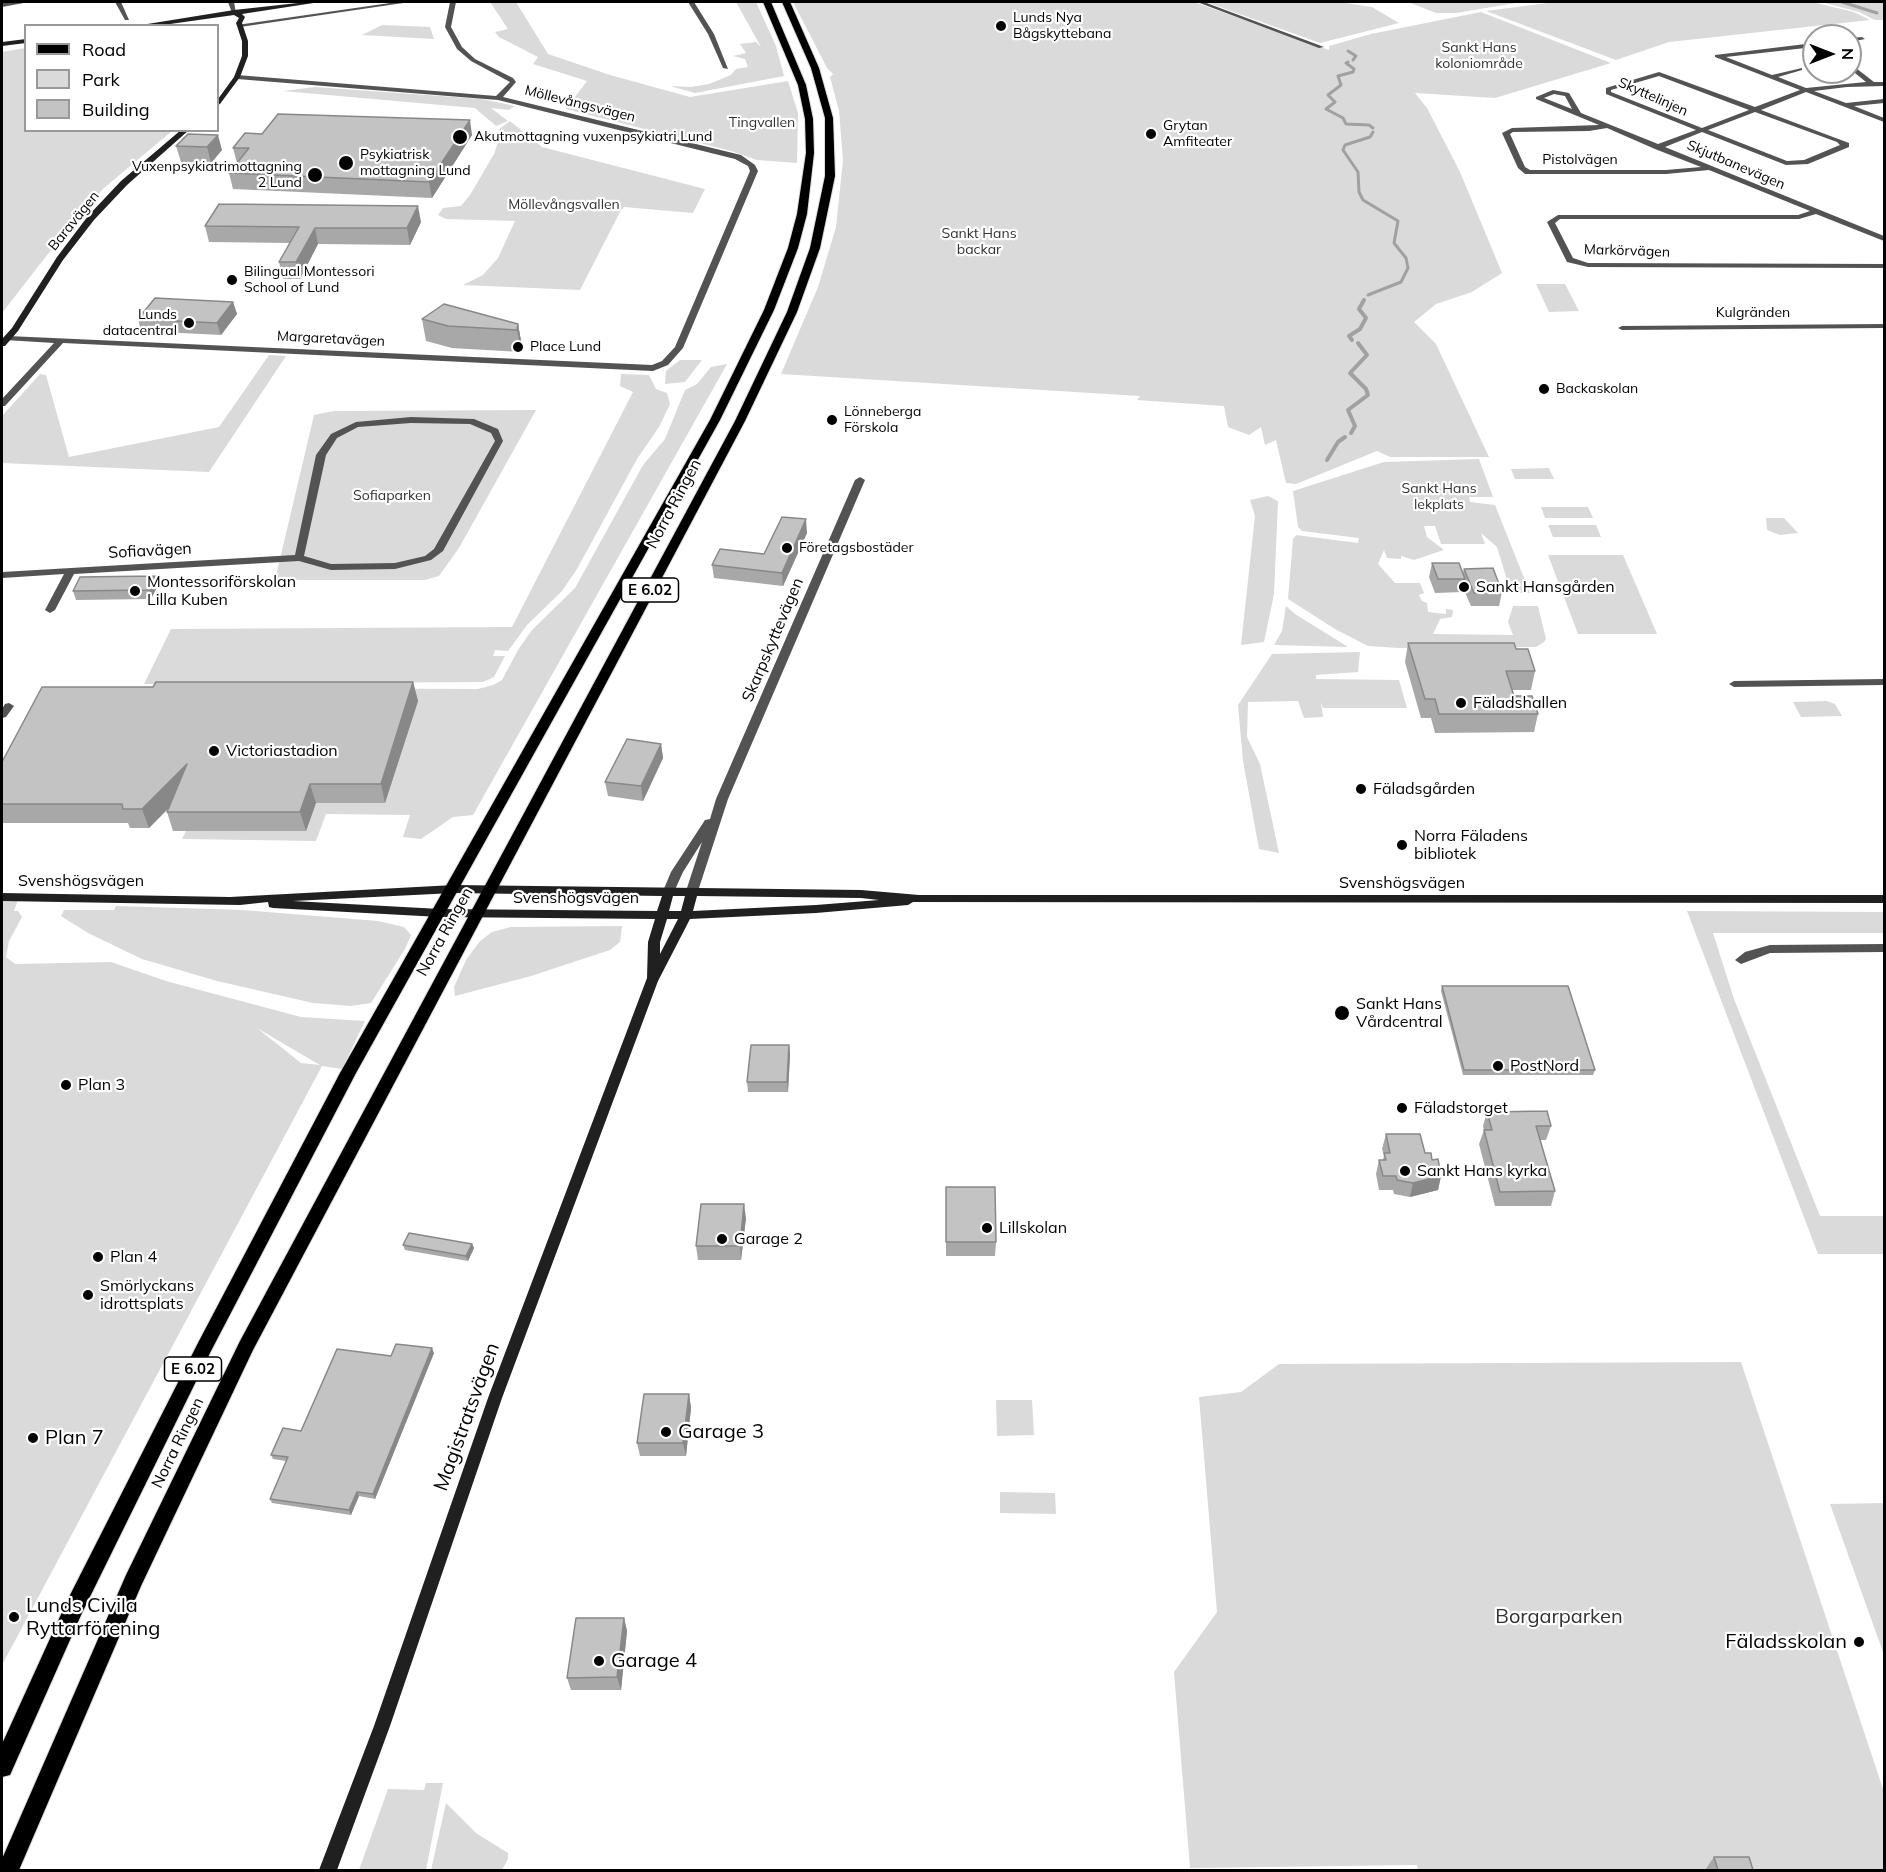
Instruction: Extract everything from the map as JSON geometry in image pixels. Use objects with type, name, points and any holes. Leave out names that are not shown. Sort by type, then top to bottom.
[{"type":"main road","points":[[152,24],[297,2]]},
{"type":"main road","points":[[234,12],[317,2]]},
{"type":"main road","name":"Norra Ringen","points":[[2,1767],[75,1606],[205,1346],[348,1073],[454,889],[715,420],[769,310],[793,248],[808,177],[808,119],[798,71],[767,2]]},
{"type":"main road","name":"Norra Ringen","points":[[8,1870],[133,1582],[246,1346],[764,373],[792,312],[815,248],[830,176],[828,118],[815,68],[786,2]]},
{"type":"main road","points":[[219,102],[237,77],[245,56],[245,41],[239,24],[243,19],[241,14],[234,12]]},
{"type":"main road","points":[[2,44],[24,41]]},
{"type":"main road","name":"Baravägen","points":[[5,341],[91,218],[124,183],[184,132]]},
{"type":"main road","name":"Svenshögsvägen","points":[[2,897],[233,900],[490,889],[872,895],[919,899],[1884,899]]},
{"type":"main road","name":"Magistratsvägen","points":[[652,981],[654,942],[669,891]]},
{"type":"main road","name":"Skarpskyttevägen","points":[[686,915],[692,891]]},
{"type":"main road","name":"Svenshögsvägen","points":[[233,900],[317,908],[440,913],[686,915],[860,906],[919,899]]},
{"type":"main road","name":"Magistratsvägen","points":[[328,1870],[382,1726],[495,1398],[652,981],[686,915]]},
{"type":"street","points":[[2,5],[26,2]]},
{"type":"street","points":[[118,2],[127,19]]},
{"type":"street","points":[[231,2],[234,12]]},
{"type":"street","points":[[239,24],[406,2]]},
{"type":"street","points":[[453,2],[448,27],[459,48],[473,60],[513,82],[498,98]]},
{"type":"street","points":[[691,2],[711,34],[726,68]]},
{"type":"street","points":[[1200,2],[1321,47]]},
{"type":"street","name":"Skyttelinjen","points":[[1802,46],[1717,56],[1884,120]]},
{"type":"street","points":[[1771,78],[1800,69]]},
{"type":"street","name":"Skyttelinjen","points":[[1659,74],[1846,145],[1797,165],[1700,130],[1612,96],[1608,93],[1608,89],[1659,74]]},
{"type":"street","points":[[1862,76],[1872,84]]},
{"type":"street","name":"Möllevångsvägen","points":[[237,77],[498,98],[738,158],[753,168],[748,190],[678,348],[665,363],[653,368]]},
{"type":"street","name":"Skyttelinjen","points":[[1658,147],[1806,90],[1884,84]]},
{"type":"street","name":"Skjutbanevägen","points":[[1578,114],[1567,93],[1552,92],[1538,98],[1884,239]]},
{"type":"street","name":"Skyttelinjen","points":[[1845,105],[1884,101]]},
{"type":"street","name":"Pistolvägen","points":[[1608,126],[1589,129],[1512,130],[1506,133],[1522,168],[1528,172],[1666,171],[1710,168]]},
{"type":"street","name":"Markörvägen","points":[[1815,212],[1799,217],[1558,217],[1552,219],[1551,222],[1570,260],[1588,266],[1884,266]]},
{"type":"street","name":"Kulgränden","points":[[1622,328],[1884,326]]},
{"type":"street","points":[[2,404],[61,340]]},
{"type":"street","name":"Margaretavägen","points":[[5,341],[61,340],[653,368]]},
{"type":"street","points":[[411,420],[471,421],[495,431],[499,441],[488,464],[438,551],[428,558],[395,566],[350,568],[331,567],[299,558],[321,456],[334,436],[365,424],[411,420]]},
{"type":"street","name":"Skarpskyttevägen","points":[[692,891],[717,813],[860,480]]},
{"type":"street","name":"Sofiavägen","points":[[2,575],[299,558]]},
{"type":"street","points":[[50,610],[71,571]]},
{"type":"street","points":[[1734,684],[1884,682]]},
{"type":"street","points":[[2,715],[9,706]]},
{"type":"street","name":"Skarpskyttevägen","points":[[669,891],[682,864],[717,813]]},
{"type":"street","points":[[1741,960],[1749,955],[1770,949],[1884,948]]},
{"type":"green space","name":"Tingvallen","points":[[490,2],[516,2],[548,54],[610,75],[690,97],[788,81],[798,113],[797,163],[757,160],[731,151],[566,109],[587,81],[533,64],[538,57],[499,37],[495,32],[508,29]]},
{"type":"green space","points":[[736,2],[756,2],[776,46],[784,76],[695,93],[670,86],[691,87],[709,84],[731,75],[736,69],[748,67],[745,59],[733,56],[746,53],[740,44],[756,42],[761,47]]},
{"type":"green space","name":"Sankt Hans backar","points":[[793,2],[1194,2],[1329,50],[1329,46],[1371,34],[1481,12],[1611,63],[1495,98],[1415,93],[1427,108],[1460,172],[1502,273],[1472,292],[1436,304],[1414,322],[1436,344],[1489,457],[1390,457],[1377,451],[1296,484],[1286,483],[1276,440],[1265,445],[1261,427],[1249,435],[1228,427],[1224,406],[1137,400],[1140,396],[781,374],[818,287],[836,227],[843,160],[839,111],[830,77],[833,74],[827,68]]},
{"type":"green space","points":[[1206,2],[1339,2],[1372,7],[1399,23],[1320,43]]},
{"type":"green space","points":[[1408,2],[1522,2],[1456,13],[1436,13]]},
{"type":"green space","points":[[1555,2],[1812,2],[1854,12],[1870,20],[1833,24],[1802,24],[1802,27],[1669,42],[1616,60],[1486,11]]},
{"type":"green space","points":[[1821,2],[1884,2],[1884,20],[1875,20],[1859,12]]},
{"type":"green space","points":[[382,25],[430,27],[434,39],[362,35]]},
{"type":"green space","points":[[24,48],[24,132],[171,132],[104,188],[79,214],[2,313],[2,52]]},
{"type":"green space","points":[[315,87],[482,99],[515,106],[509,110],[491,108],[508,121],[496,126],[475,108],[283,91]]},
{"type":"green space","name":"Möllevångsvallen","points":[[510,121],[542,147],[705,189],[693,213],[624,207],[580,290],[463,285],[483,275],[498,258],[515,221],[446,219],[438,215],[443,208],[461,206],[470,195],[494,154],[501,133],[498,130]]},
{"type":"green space","points":[[1536,284],[1565,284],[1579,311],[1549,312]]},
{"type":"green space","points":[[269,355],[286,356],[209,472],[2,463],[2,416],[40,374],[46,375],[69,457],[219,427]]},
{"type":"green space","points":[[680,360],[702,360],[685,382],[665,384],[666,371]]},
{"type":"green space","points":[[727,364],[473,815],[453,817],[421,839],[403,837],[410,815],[326,814],[316,841],[182,839],[186,831],[305,831],[316,803],[385,803],[47,696],[51,687],[478,689],[493,685],[502,680],[532,630],[575,588],[643,465],[665,439],[685,390],[697,384],[711,367]]},
{"type":"green space","points":[[621,374],[649,375],[656,389],[667,393],[670,404],[577,569],[562,591],[527,625],[508,651],[495,650],[493,656],[505,656],[494,677],[483,682],[144,684],[171,629],[512,627],[633,392],[620,386]]},
{"type":"green space","name":"Sofiaparken","points":[[536,410],[459,548],[439,576],[425,580],[275,580],[314,415],[334,411]]},
{"type":"green space","name":"Sankt Hans lekplats","points":[[1479,459],[1493,497],[1469,497],[1470,502],[1495,505],[1530,593],[1511,593],[1497,547],[1481,533],[1485,544],[1441,544],[1435,526],[1424,526],[1427,537],[1444,550],[1414,560],[1401,556],[1401,559],[1387,558],[1384,550],[1378,564],[1395,583],[1420,583],[1424,593],[1419,595],[1422,601],[1427,603],[1428,612],[1446,614],[1446,609],[1453,610],[1452,617],[1440,619],[1433,634],[1513,635],[1508,622],[1513,606],[1538,606],[1546,639],[1544,642],[1536,647],[1399,648],[1368,646],[1335,629],[1288,599],[1293,539],[1296,535],[1358,543],[1359,538],[1302,531],[1298,527],[1293,491],[1384,462]]},
{"type":"green space","points":[[1549,468],[1554,479],[1515,479],[1511,469]]},
{"type":"green space","points":[[1268,496],[1278,501],[1274,594],[1264,642],[1241,645],[1255,516],[1250,500]]},
{"type":"green space","points":[[1541,507],[1588,507],[1593,518],[1545,518]]},
{"type":"green space","points":[[1766,518],[1784,518],[1798,533],[1780,535],[1767,530]]},
{"type":"green space","points":[[1548,525],[1596,525],[1601,537],[1553,537]]},
{"type":"green space","points":[[1548,555],[1623,555],[1657,634],[1578,634]]},
{"type":"green space","points":[[1286,606],[1348,647],[1274,645],[1282,631]]},
{"type":"green space","points":[[1360,652],[1358,672],[1316,675],[1316,679],[1399,680],[1407,708],[1323,708],[1321,702],[1323,717],[1304,718],[1298,701],[1248,702],[1247,737],[1260,764],[1279,853],[1259,849],[1243,761],[1238,705],[1272,654]]},
{"type":"green space","points":[[1827,701],[1835,704],[1842,716],[1801,717],[1793,702]]},
{"type":"green space","name":"Smörlyckans idrottsplats","points":[[2,897],[19,897],[14,911],[18,911],[22,917],[9,941],[6,957],[15,964],[111,962],[166,981],[301,1017],[365,1021],[342,1069],[322,1066],[2,1665]],"holes":[[[257,1028],[320,1065],[301,1063]]]},
{"type":"green space","points":[[116,906],[243,910],[378,921],[404,927],[411,935],[405,949],[371,1003],[351,1006],[313,1003],[217,981],[142,959],[88,933],[61,916],[64,910],[114,910]]},
{"type":"green space","points":[[1687,911],[1884,912],[1884,933],[1713,933],[1734,999],[1820,1216],[1884,1216],[1884,1254],[1818,1254]]},
{"type":"green space","points":[[622,926],[620,942],[610,950],[531,976],[455,996],[454,987],[466,960],[480,941],[492,932],[511,927]]},
{"type":"green space","name":"Borgarparken","points":[[1741,1362],[1884,1792],[1884,1870],[1418,1870],[1417,1865],[1190,1868],[1174,1672],[1217,1612],[1199,1397],[1241,1392],[1279,1364]]},
{"type":"green space","points":[[996,1400],[1032,1400],[1034,1435],[997,1436]]},
{"type":"green space","points":[[1000,1492],[1055,1493],[1056,1514],[1000,1513]]},
{"type":"green space","points":[[1884,1503],[1884,1655],[1830,1504]]},
{"type":"green space","points":[[426,1783],[443,1783],[426,1870],[359,1870],[388,1789],[424,1790]]},
{"type":"green space","points":[[446,1803],[476,1833],[508,1853],[508,1859],[502,1870],[431,1870]]},
{"type":"building","points":[[278,114],[470,120],[429,182],[229,173],[249,148],[233,148],[245,133],[262,134]]},
{"type":"building","points":[[188,134],[218,135],[207,147],[176,146]]},
{"type":"building","points":[[219,204],[418,206],[407,228],[315,228],[296,262],[279,262],[299,227],[205,226]]},
{"type":"building","points":[[155,298],[233,302],[217,323],[138,319]]},
{"type":"building","points":[[444,304],[518,324],[517,330],[448,326],[422,319]]},
{"type":"building","points":[[782,517],[806,519],[782,573],[712,565],[720,549],[764,554]]},
{"type":"building","points":[[1432,563],[1459,563],[1465,579],[1438,579]]},
{"type":"building","points":[[1493,568],[1502,592],[1474,593],[1464,569]]},
{"type":"building","points":[[155,576],[148,590],[73,591],[80,577]]},
{"type":"building","name":"Fäladshallen","points":[[1408,643],[1514,643],[1516,649],[1528,649],[1535,671],[1506,671],[1514,696],[1532,696],[1538,714],[1439,714],[1435,699],[1425,699]]},
{"type":"building","name":"Victoriastadion","points":[[156,682],[413,682],[381,784],[310,784],[300,812],[167,812],[187,764],[142,809],[123,809],[122,804],[2,804],[2,762],[42,687],[153,687]]},
{"type":"building","points":[[627,739],[661,744],[641,786],[605,782]]},
{"type":"building","points":[[1442,986],[1568,986],[1595,1070],[1464,1070]]},
{"type":"building","points":[[751,1045],[789,1045],[787,1082],[747,1082]]},
{"type":"building","points":[[1547,1111],[1551,1126],[1536,1126],[1555,1191],[1500,1192],[1484,1130],[1492,1130],[1487,1112]]},
{"type":"building","points":[[1386,1134],[1420,1134],[1425,1153],[1431,1153],[1432,1160],[1438,1159],[1441,1176],[1413,1183],[1397,1180],[1396,1176],[1383,1176],[1379,1160],[1386,1160],[1384,1153],[1390,1153]]},
{"type":"building","points":[[946,1187],[995,1187],[996,1242],[946,1242]]},
{"type":"building","name":"Garage 2","points":[[701,1204],[744,1204],[740,1246],[696,1246]]},
{"type":"building","points":[[409,1233],[472,1244],[466,1256],[403,1245]]},
{"type":"building","points":[[396,1344],[432,1348],[373,1494],[357,1492],[349,1510],[270,1499],[288,1457],[271,1455],[283,1428],[301,1431],[337,1349],[391,1356]]},
{"type":"building","name":"Garage 3","points":[[644,1394],[689,1394],[683,1443],[637,1443]]},
{"type":"building","name":"Garage 4","points":[[576,1618],[624,1618],[617,1677],[567,1678]]},
{"type":"building","points":[[1714,1857],[1749,1857],[1753,1870],[1718,1870]]},
{"type":"waterway","points":[[1842,2],[1877,13]]},
{"type":"waterway","points":[[1348,51],[1356,56],[1353,60]]},
{"type":"waterway","points":[[1348,62],[1346,63],[1354,69],[1353,72],[1338,76],[1341,85],[1328,95],[1335,102],[1326,109],[1343,118],[1346,124],[1369,125],[1373,128]]},
{"type":"waterway","points":[[1368,295],[1401,282],[1408,268],[1406,258],[1394,243],[1398,221],[1363,200],[1359,192],[1358,172],[1343,150],[1345,145],[1370,137],[1373,132]]},
{"type":"waterway","points":[[1352,340],[1349,336],[1360,329],[1366,318],[1359,309],[1364,300]]},
{"type":"waterway","points":[[1351,433],[1355,426],[1348,410],[1368,395],[1366,389],[1350,373],[1367,355],[1358,343]]},
{"type":"waterway","points":[[1327,460],[1338,442],[1345,437]]},
{"type":"place","name":"Lunds Nya Bågskyttebana","points":[[1001,26]]},
{"type":"place","name":"Grytan Amfiteater","points":[[1151,134]]},
{"type":"place","name":"Akutmottagning vuxenpsykiatri Lund","points":[[460,137]]},
{"type":"place","name":"Psykiatrisk mottagning Lund","points":[[346,163]]},
{"type":"place","name":"Vuxenpsykiatrimottagning 2 Lund","points":[[315,175]]},
{"type":"place","name":"Bilingual Montessori School of Lund","points":[[232,280]]},
{"type":"place","name":"Lunds datacentral","points":[[189,323]]},
{"type":"place","name":"Place Lund","points":[[518,347]]},
{"type":"place","name":"Backaskolan","points":[[1544,389]]},
{"type":"place","name":"Lönneberga Förskola","points":[[832,420]]},
{"type":"place","name":"Företagsbostäder","points":[[787,548]]},
{"type":"place","name":"Sankt Hansgården","points":[[1464,587]]},
{"type":"place","name":"Montessoriförskolan Lilla Kuben","points":[[135,591]]},
{"type":"place","name":"Fäladshallen","points":[[1461,703]]},
{"type":"place","name":"Victoriastadion","points":[[214,751]]},
{"type":"place","name":"Fäladsgården","points":[[1361,789]]},
{"type":"place","name":"Norra Fäladens bibliotek","points":[[1402,845]]},
{"type":"place","name":"Sankt Hans Vårdcentral","points":[[1342,1013]]},
{"type":"place","name":"PostNord","points":[[1498,1066]]},
{"type":"place","name":"Plan 3","points":[[66,1085]]},
{"type":"place","name":"Fäladstorget","points":[[1402,1108]]},
{"type":"place","name":"Sankt Hans kyrka","points":[[1405,1171]]},
{"type":"place","name":"Lillskolan","points":[[987,1228]]},
{"type":"place","name":"Garage 2","points":[[722,1239]]},
{"type":"place","name":"Plan 4","points":[[98,1257]]},
{"type":"place","name":"Smörlyckans idrottsplats","points":[[88,1295]]},
{"type":"place","name":"Garage 3","points":[[666,1432]]},
{"type":"place","name":"Plan 7","points":[[33,1438]]},
{"type":"place","name":"Lunds Civila Ryttarförening","points":[[14,1617]]},
{"type":"place","name":"Fäladsskolan","points":[[1859,1642]]},
{"type":"place","name":"Garage 4","points":[[599,1661]]},
{"type":"park label","name":"Sankt Hans koloniområde","points":[[1479,56]]}]
